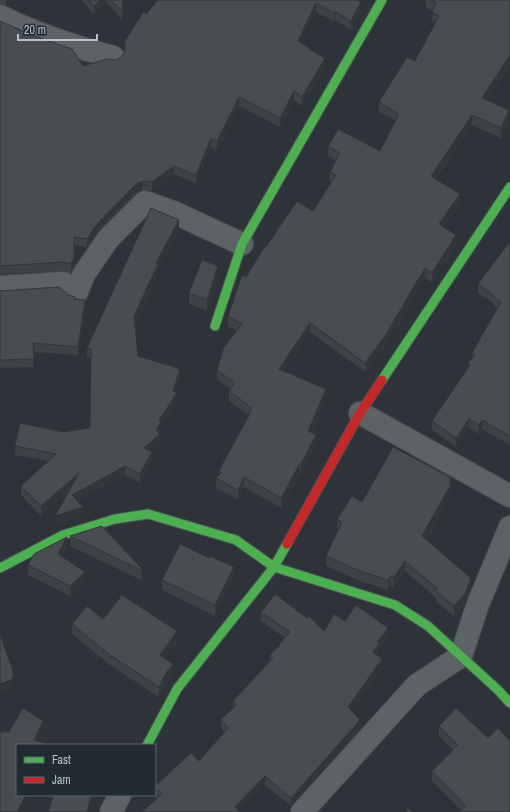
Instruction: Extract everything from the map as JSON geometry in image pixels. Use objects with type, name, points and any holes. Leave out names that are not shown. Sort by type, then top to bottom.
[{"type":"street","points":[[215,326],[242,244],[382,0]]},
{"type":"street","points":[[0,16],[20,26],[86,50],[113,57]]},
{"type":"street","points":[[148,744],[177,689],[274,567],[360,412],[510,187]]},
{"type":"street","points":[[0,287],[64,283],[76,294],[84,274],[108,239],[145,202],[173,212],[242,244]]},
{"type":"street","points":[[360,412],[510,496]]},
{"type":"street","points":[[0,568],[63,535],[115,519],[148,514],[236,540],[274,567],[396,605],[428,626],[498,690],[510,703]]},
{"type":"street","points":[[302,812],[417,685],[460,656],[478,604],[510,527]]},
{"type":"street","points":[[111,812],[119,796]]},
{"type":"building","points":[[89,0],[101,0],[94,6]]},
{"type":"building","points":[[111,0],[123,0],[122,11]]},
{"type":"building","points":[[158,0],[357,0],[361,2],[351,21],[335,11],[334,13],[316,3],[298,41],[325,58],[302,97],[294,91],[280,118],[239,97],[217,141],[211,138],[196,175],[174,166],[152,182],[143,181],[136,184],[97,224],[87,239],[74,237],[74,257],[71,264],[63,262],[0,266],[0,21],[37,37],[72,49],[83,66],[107,59],[116,60],[121,57],[125,52],[124,42],[144,11],[146,14]]},
{"type":"building","points":[[429,0],[510,0],[510,55],[482,98],[509,110],[501,128],[472,115],[431,176],[460,194],[439,224],[456,235],[432,273],[425,268],[385,336],[365,363],[310,323],[279,369],[326,389],[308,431],[316,435],[281,498],[244,477],[238,490],[216,478],[221,473],[219,470],[252,408],[229,391],[235,383],[217,370],[224,347],[242,324],[228,316],[242,275],[246,277],[265,246],[266,247],[297,201],[313,211],[336,175],[330,172],[340,153],[328,147],[338,129],[380,151],[399,114],[379,102],[407,57],[415,61],[439,16],[432,12],[436,3]]},
{"type":"building","points":[[151,208],[179,220],[156,263],[158,264],[134,316],[138,356],[180,369],[173,391],[177,393],[159,420],[161,422],[156,430],[160,434],[144,448],[152,452],[140,474],[125,466],[72,495],[83,507],[55,516],[79,473],[41,506],[21,486],[56,454],[15,446],[20,423],[63,432],[90,428],[91,349],[87,348]]},
{"type":"building","points":[[508,244],[510,246],[510,436],[482,420],[479,425],[469,419],[456,438],[432,421],[470,365],[468,363],[475,355],[472,353],[501,302],[478,284]]},
{"type":"building","points":[[202,260],[218,266],[207,300],[189,293]]},
{"type":"building","points":[[59,287],[68,295],[75,297],[75,299],[85,300],[78,347],[33,343],[34,359],[0,360],[0,291]]},
{"type":"building","points":[[393,447],[450,477],[450,486],[422,536],[471,578],[465,594],[454,606],[436,591],[438,589],[405,561],[394,577],[391,576],[388,580],[360,571],[326,556],[342,522],[337,519],[352,496],[362,502]]},
{"type":"building","points":[[102,526],[142,569],[141,570],[70,536]]},
{"type":"building","points":[[67,537],[58,554],[85,572],[70,586],[28,565],[34,554]]},
{"type":"building","points":[[180,544],[209,558],[210,556],[234,567],[215,605],[162,580]]},
{"type":"building","points":[[275,594],[307,618],[309,616],[324,631],[334,614],[345,621],[356,605],[388,628],[377,642],[379,644],[373,652],[382,659],[348,707],[360,720],[291,798],[265,776],[235,807],[240,812],[142,812],[162,794],[156,788],[156,785],[191,753],[199,761],[228,728],[221,719],[237,705],[233,701],[273,658],[270,655],[290,632],[261,612]]},
{"type":"building","points":[[122,595],[177,631],[160,655],[173,664],[166,673],[159,687],[110,655],[72,624],[87,606],[103,619]]},
{"type":"building","points":[[0,634],[13,671],[13,679],[0,684]]},
{"type":"building","points":[[23,708],[43,721],[34,740],[47,744],[16,744],[16,796],[25,796],[17,812],[0,812],[0,732],[9,732]]},
{"type":"building","points":[[456,708],[488,738],[498,728],[510,741],[510,812],[460,812],[466,806],[432,771],[458,745],[439,726]]},
{"type":"building","points":[[54,796],[91,796],[87,812],[48,812]]},
{"type":"building","points":[[408,808],[412,812],[405,812]]},
{"type":"traffic: fast","points":[[215,326],[242,244],[382,0]]},
{"type":"traffic: fast","points":[[382,380],[510,187]]},
{"type":"traffic: fast","points":[[0,568],[63,535],[115,519],[148,514],[236,540],[274,567],[395,605],[428,626],[498,690],[510,703]]},
{"type":"traffic: fast","points":[[148,744],[177,689],[274,567],[287,544]]},
{"type":"traffic: jam","points":[[287,544],[360,413],[382,380]]}]
